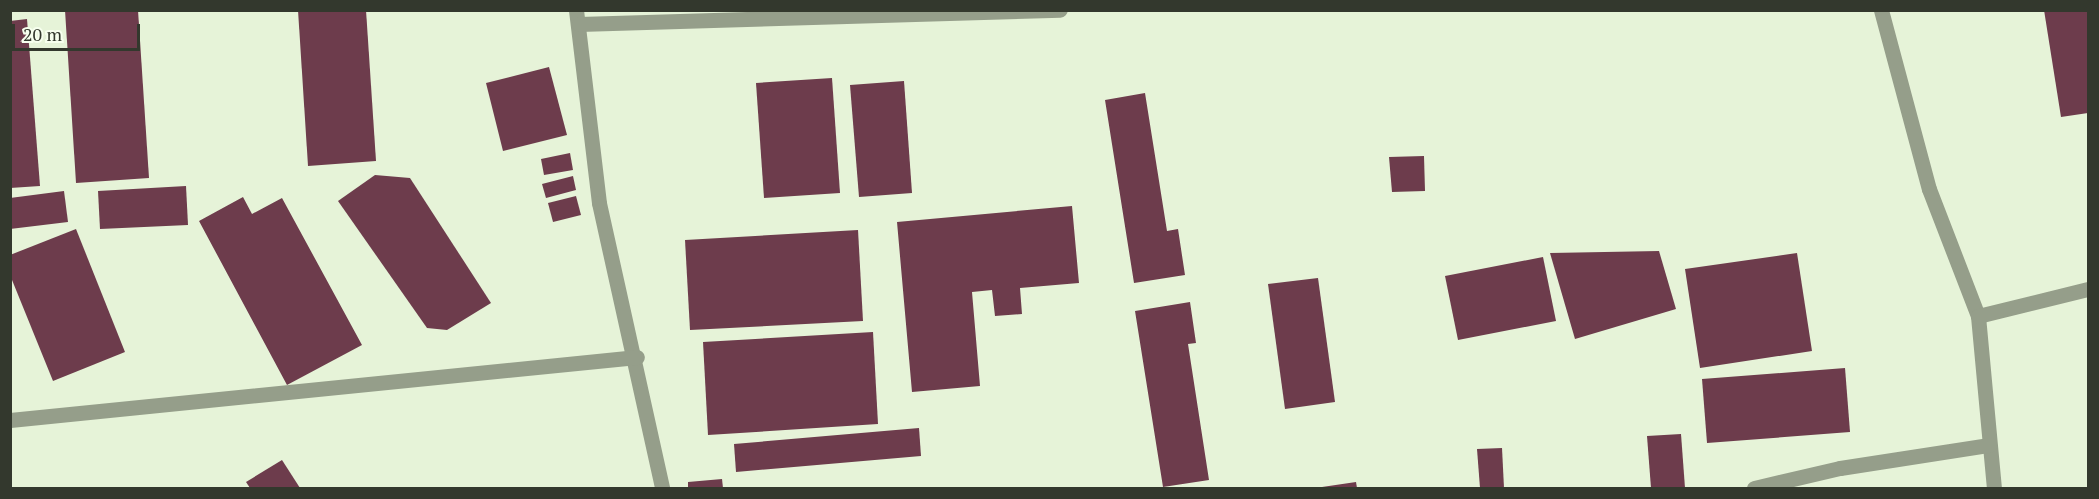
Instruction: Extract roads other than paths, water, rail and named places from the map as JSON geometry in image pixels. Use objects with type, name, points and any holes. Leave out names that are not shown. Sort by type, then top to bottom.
[{"type":"street","points":[[662,489],[637,357],[599,203],[578,17],[1060,10]]},
{"type":"street","points":[[1881,10],[1929,189],[1978,316],[1994,489]]},
{"type":"street","points":[[1978,316],[2088,289]]},
{"type":"street","points":[[10,420],[637,357]]},
{"type":"street","points":[[1755,489],[1839,468],[1989,445]]}]
